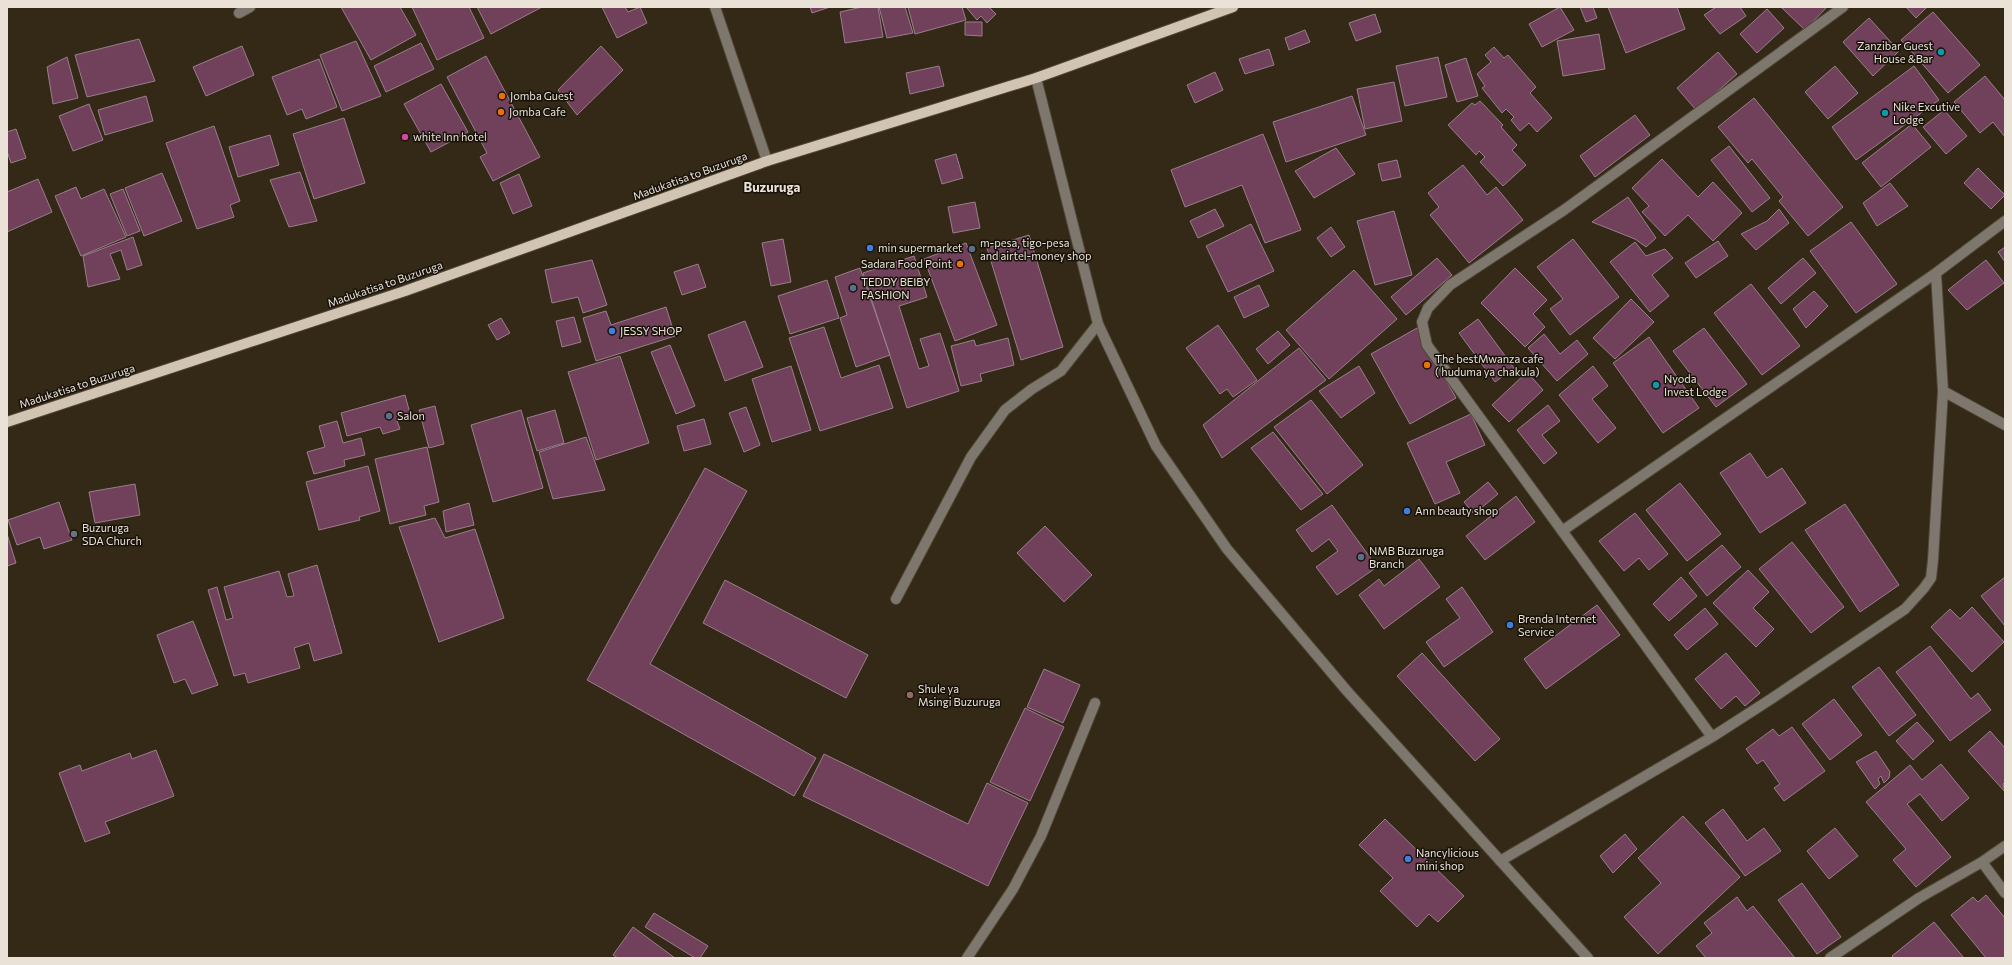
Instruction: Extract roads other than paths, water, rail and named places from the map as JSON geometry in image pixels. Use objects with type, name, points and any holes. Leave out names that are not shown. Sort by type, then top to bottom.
[{"type":"main road","name":"Madukatisa to Buzuruga","points":[[7,422],[405,291],[767,161],[1036,78],[1233,7]]},
{"type":"street","points":[[239,13],[250,7]]},
{"type":"street","points":[[715,7],[767,161]]},
{"type":"street","points":[[1712,737],[1427,344],[1422,322],[1428,308],[1450,285],[1564,210],[1843,7]]},
{"type":"street","points":[[1036,78],[1098,324],[1156,446],[1227,549],[1347,691],[1588,958]]},
{"type":"street","points":[[1562,531],[1936,273],[2005,221]]},
{"type":"street","points":[[1500,862],[1712,737],[1771,700],[1905,609],[1924,588],[1930,578],[1933,560],[1942,391],[1936,273]]},
{"type":"street","points":[[896,599],[971,457],[1006,410],[1032,389],[1060,371],[1098,324]]},
{"type":"street","points":[[1942,391],[2005,425]]},
{"type":"street","points":[[967,958],[1013,889],[1041,836],[1095,703]]},
{"type":"street","points":[[1830,958],[1919,898],[1982,862],[2005,846]]},
{"type":"street","points":[[1982,862],[2005,893]]},
{"type":"place","name":"Zanzibar Guest House &Bar","points":[[1941,52]]},
{"type":"place","name":"Jomba Guest","points":[[502,96]]},
{"type":"place","name":"Jomba Cafe","points":[[501,112]]},
{"type":"place","name":"Nike Excutive Lodge","points":[[1885,113]]},
{"type":"place","name":"white Inn hotel","points":[[405,137]]},
{"type":"place","name":"min supermarket","points":[[870,248]]},
{"type":"place","name":"m-pesa, tigo-pesa and airtel-money shop","points":[[972,249]]},
{"type":"place","name":"Sadara Food Point","points":[[960,264]]},
{"type":"place","name":"TEDDY BEIBY FASHION","points":[[853,288]]},
{"type":"place","name":"JESSY SHOP","points":[[612,331]]},
{"type":"place","name":"The bestMwanza cafe ( huduma ya chakula)","points":[[1427,365]]},
{"type":"place","name":"Nyoda Invest Lodge","points":[[1656,385]]},
{"type":"place","name":"Salon","points":[[389,416]]},
{"type":"place","name":"Ann beauty shop","points":[[1407,511]]},
{"type":"place","name":"Buzuruga SDA Church","points":[[74,534]]},
{"type":"place","name":"NMB Buzuruga Branch","points":[[1361,557]]},
{"type":"place","name":"Brenda Internet Service","points":[[1510,625]]},
{"type":"place","name":"Shule ya Msingi Buzuruga","points":[[910,695]]},
{"type":"place","name":"Nancylicious mini shop","points":[[1408,859]]},
{"type":"district","name":"Buzuruga","points":[[772,187]]}]
